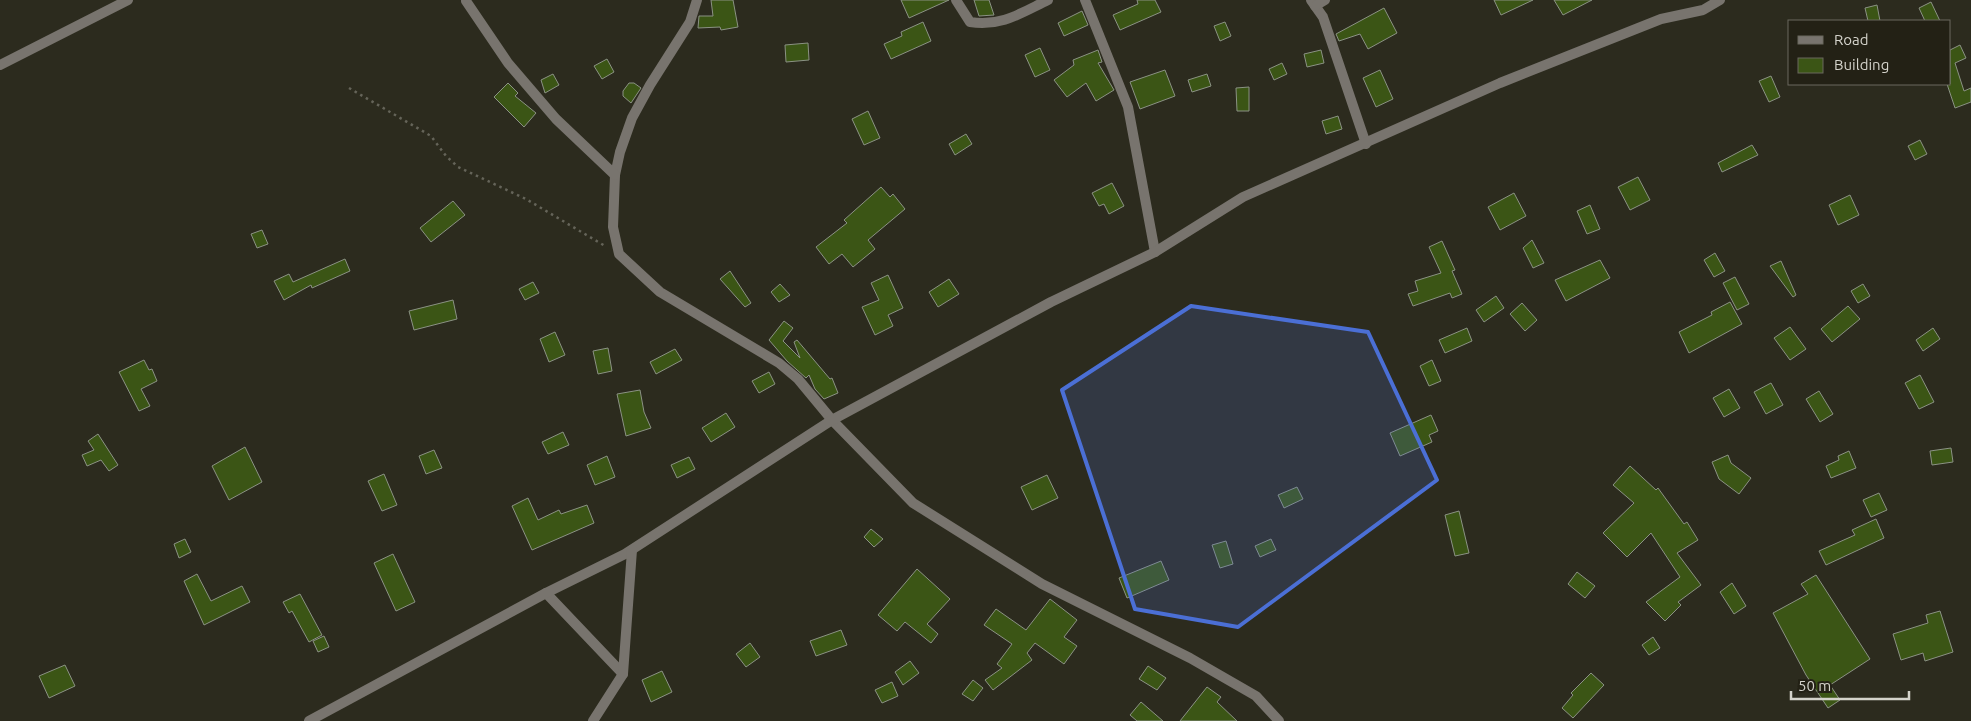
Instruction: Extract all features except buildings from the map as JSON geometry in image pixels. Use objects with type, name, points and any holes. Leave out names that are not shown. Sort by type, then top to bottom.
[{"type":"street","points":[[0,65],[128,0]]},
{"type":"street","points":[[697,0],[690,22],[650,85],[632,118],[615,175],[613,227],[619,254],[660,292],[779,363],[798,379],[832,420],[913,503],[1042,584],[1190,658],[1256,696],[1279,721]]},
{"type":"street","points":[[956,0],[970,22],[984,24],[1001,22],[1048,0]]},
{"type":"street","points":[[1085,0],[1128,107],[1154,252]]},
{"type":"street","points":[[1325,0],[1313,3],[1323,17],[1366,144]]},
{"type":"street","points":[[309,721],[546,593],[632,550],[832,420],[1051,302],[1154,252],[1243,197],[1500,83],[1661,19],[1720,0]]},
{"type":"street","points":[[466,2],[508,63],[556,120],[615,175]]},
{"type":"street","points":[[593,721],[623,674],[632,550]]},
{"type":"street","points":[[546,593],[623,674]]},
{"type":"path","points":[[349,88],[431,136],[446,156],[458,167],[526,199],[619,254]]},
{"type":"highlighted area","points":[[1191,306],[1368,332],[1437,480],[1238,627],[1135,609],[1062,390]]}]
